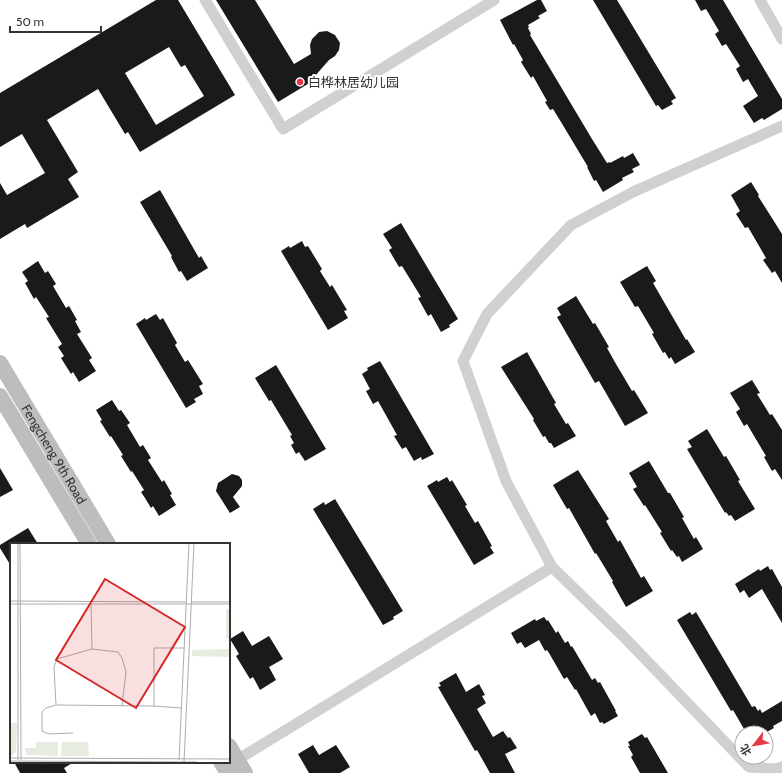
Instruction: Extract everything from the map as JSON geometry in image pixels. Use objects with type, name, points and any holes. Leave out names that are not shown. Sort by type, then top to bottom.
[{"type":"street","points":[[205,0],[282,129],[494,0]]},
{"type":"street","points":[[760,0],[782,39]]},
{"type":"street","points":[[782,126],[635,191],[571,225],[486,314],[464,361],[506,481],[552,567],[624,637],[749,767],[774,769],[782,768]]},
{"type":"street","name":"Fengcheng 9th Road","points":[[0,363],[107,543]]},
{"type":"street","name":"Fengcheng 9th Road","points":[[0,396],[88,543]]},
{"type":"street","points":[[237,760],[552,567]]},
{"type":"street","points":[[222,763],[228,773]]},
{"type":"building","points":[[156,0],[178,0],[235,95],[140,152],[128,132],[125,134],[98,89],[47,120],[78,172],[68,179],[79,197],[27,228],[25,224],[0,239],[0,183],[7,195],[45,173],[22,134],[0,147],[0,93]],"holes":[[[169,47],[181,67],[185,65],[204,96],[156,125],[125,73]]]},
{"type":"building","points":[[216,0],[255,0],[294,64],[311,54],[310,45],[312,39],[319,32],[327,31],[335,35],[340,43],[339,50],[315,76],[316,79],[278,102]]},
{"type":"building","points":[[537,0],[541,0],[547,11],[538,16],[540,18],[528,25],[530,35],[592,139],[607,163],[610,163],[623,156],[624,158],[633,153],[640,165],[632,169],[634,172],[622,178],[623,180],[603,192],[596,180],[594,181],[588,167],[553,109],[550,110],[545,102],[547,101],[533,76],[531,78],[521,62],[523,60],[500,20]]},
{"type":"building","points":[[593,0],[617,0],[676,98],[671,101],[673,104],[662,110],[658,105],[656,106]]},
{"type":"building","points":[[695,0],[723,0],[782,99],[782,109],[764,120],[762,118],[754,123],[743,106],[758,96],[748,79],[743,82],[736,69],[740,66],[726,44],[722,46],[715,34],[719,31],[706,9],[701,11]]},
{"type":"building","points":[[751,182],[782,234],[782,283],[775,271],[772,273],[763,260],[766,258],[748,227],[745,228],[736,214],[740,211],[731,195]]},
{"type":"building","points":[[160,190],[199,258],[201,256],[208,268],[187,281],[181,271],[179,272],[171,257],[172,256],[140,202]]},
{"type":"building","points":[[401,223],[458,319],[449,325],[450,327],[441,332],[431,314],[428,316],[418,298],[421,297],[402,266],[399,267],[389,250],[392,248],[383,234]]},
{"type":"building","points":[[302,241],[305,247],[308,246],[322,269],[320,271],[330,287],[332,285],[347,310],[344,311],[348,318],[328,330],[281,251]]},
{"type":"building","points":[[38,261],[45,273],[48,271],[56,284],[53,286],[66,308],[69,306],[77,320],[75,321],[81,332],[77,334],[92,358],[89,360],[96,371],[79,382],[73,372],[71,374],[61,358],[64,356],[58,347],[62,344],[46,318],[49,317],[36,297],[34,299],[25,283],[28,281],[22,272]]},
{"type":"building","points":[[647,266],[656,281],[653,283],[686,340],[687,339],[695,352],[675,364],[671,357],[669,359],[665,352],[663,353],[652,334],[654,333],[638,306],[635,307],[620,282]]},
{"type":"building","points":[[576,296],[593,324],[595,323],[609,347],[607,348],[632,391],[634,390],[648,413],[625,426],[599,381],[595,383],[557,317],[561,315],[557,308]]},
{"type":"building","points":[[156,314],[160,320],[163,318],[177,343],[175,345],[185,362],[188,360],[203,384],[199,386],[203,394],[194,399],[196,402],[186,408],[136,324],[145,318],[146,320]]},
{"type":"building","points":[[527,352],[556,403],[554,404],[566,424],[568,423],[576,436],[554,448],[545,436],[543,437],[533,420],[534,419],[501,367]]},
{"type":"building","points":[[380,361],[434,454],[422,460],[421,457],[414,461],[406,447],[402,449],[394,436],[397,435],[378,401],[373,404],[366,391],[370,389],[362,374],[368,370],[367,368]]},
{"type":"building","points":[[276,365],[326,449],[305,461],[299,452],[296,454],[291,445],[294,443],[290,436],[292,435],[271,400],[269,401],[255,378]]},
{"type":"building","points":[[752,380],[760,393],[757,394],[770,415],[772,414],[782,430],[782,480],[775,469],[772,471],[764,457],[766,456],[747,424],[744,426],[736,412],[740,409],[730,393]]},
{"type":"building","points":[[112,400],[119,411],[121,410],[130,423],[127,425],[140,447],[143,445],[151,458],[148,460],[162,482],[164,480],[172,494],[170,495],[176,505],[159,516],[153,506],[151,508],[141,492],[144,490],[132,471],[131,472],[121,456],[123,455],[100,421],[102,420],[96,410]]},
{"type":"building","points":[[707,429],[724,457],[726,456],[740,480],[738,481],[755,509],[735,521],[731,515],[729,516],[726,512],[725,513],[687,449],[692,447],[688,441]]},
{"type":"building","points":[[649,461],[684,517],[682,518],[694,539],[696,537],[703,549],[682,562],[679,556],[677,557],[672,550],[671,551],[660,533],[662,532],[633,489],[637,487],[629,473]]},
{"type":"building","points":[[0,468],[13,490],[0,497]]},
{"type":"building","points":[[578,470],[609,519],[606,521],[618,542],[620,540],[641,578],[644,576],[653,591],[626,607],[612,582],[613,581],[596,553],[595,554],[569,508],[567,509],[553,485]]},
{"type":"building","points":[[232,474],[239,476],[242,480],[242,486],[233,497],[240,507],[230,513],[216,491],[218,483]]},
{"type":"building","points":[[447,477],[450,482],[452,480],[467,505],[465,506],[475,523],[478,521],[492,546],[490,547],[494,553],[474,565],[427,486],[437,480],[438,482]]},
{"type":"building","points":[[335,499],[403,611],[393,617],[394,619],[383,625],[313,509],[324,502],[325,505]]},
{"type":"building","points":[[28,528],[37,543],[10,543],[10,564],[0,548],[0,545]]},
{"type":"building","points":[[768,566],[770,570],[772,569],[782,587],[782,623],[762,589],[749,598],[744,590],[740,593],[735,584],[759,569],[760,571]]},
{"type":"building","points":[[690,612],[692,615],[696,612],[752,707],[755,706],[758,711],[760,709],[762,713],[782,701],[782,721],[774,725],[742,725],[733,710],[731,711],[677,620]]},
{"type":"building","points":[[544,617],[547,621],[548,620],[556,633],[558,631],[565,643],[568,641],[571,647],[572,646],[592,680],[595,678],[598,683],[600,682],[618,716],[604,724],[602,722],[600,723],[595,713],[591,716],[576,689],[575,690],[567,677],[564,679],[549,653],[547,650],[545,651],[539,640],[525,648],[521,642],[517,644],[511,633],[535,619],[536,621]]},
{"type":"building","points":[[243,631],[252,646],[269,636],[283,659],[269,667],[276,680],[260,690],[253,677],[250,679],[236,656],[239,654],[230,639]]},
{"type":"building","points":[[456,673],[466,692],[479,684],[485,695],[482,696],[486,703],[477,709],[493,737],[503,731],[508,738],[510,737],[517,748],[505,754],[515,773],[490,773],[477,750],[475,751],[438,687],[441,686],[439,683]]},
{"type":"building","points":[[642,734],[645,738],[647,737],[668,773],[640,773],[631,757],[633,755],[628,746],[630,746],[628,742]]},
{"type":"building","points":[[313,745],[319,755],[336,745],[350,767],[340,773],[309,773],[298,754]]},
{"type":"building","points":[[15,763],[72,763],[64,768],[67,773],[20,773]]},
{"type":"place","name":"白桦林居幼儿园","points":[[300,82]]}]
